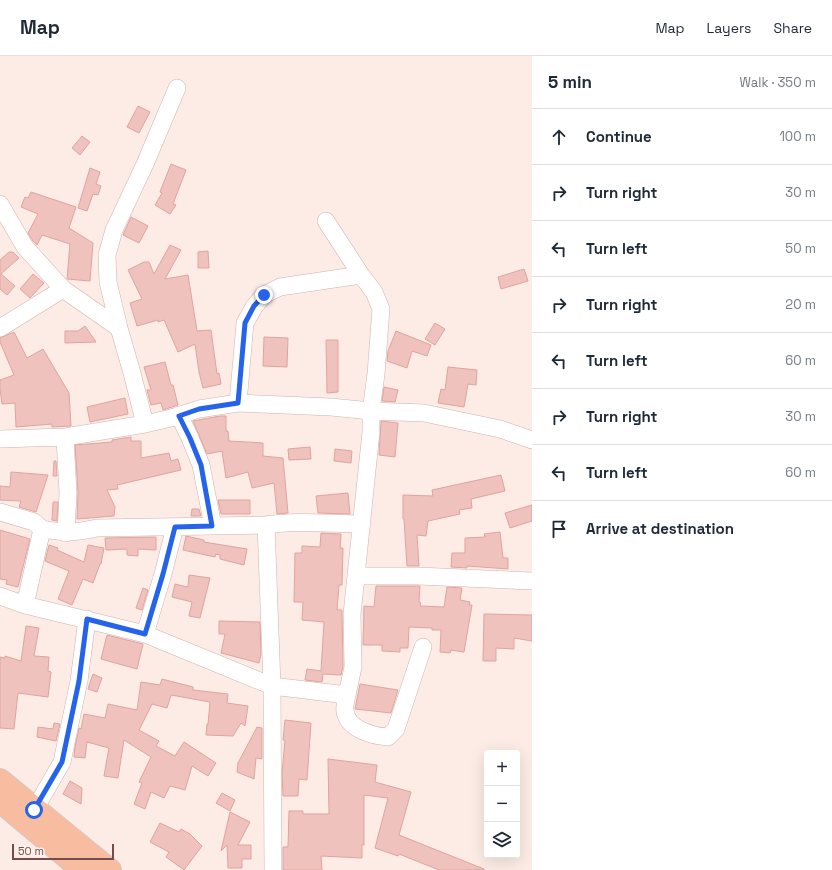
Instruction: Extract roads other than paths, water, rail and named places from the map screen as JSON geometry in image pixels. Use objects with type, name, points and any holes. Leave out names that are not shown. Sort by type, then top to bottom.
[{"type":"main road","points":[[0,780],[34,810],[110,870]]},
{"type":"main road","points":[[0,801],[82,870]]},
{"type":"street","points":[[145,424],[118,328],[108,282],[107,255],[114,230],[145,164],[177,88]]},
{"type":"street","points":[[0,204],[24,247],[63,289],[118,328]]},
{"type":"street","points":[[326,221],[361,275],[374,292],[381,309],[376,374],[371,411],[371,432],[352,614],[353,667],[346,696],[345,711],[347,717],[352,723],[361,730],[375,736],[390,736],[396,729],[423,647]]},
{"type":"street","points":[[238,403],[245,323],[254,306],[264,295],[280,287],[361,275]]},
{"type":"street","points":[[0,328],[63,289]]},
{"type":"street","points":[[0,439],[65,437],[145,424],[179,416],[199,409],[238,403],[424,413],[500,429],[532,440]]},
{"type":"street","points":[[179,416],[201,465],[212,526]]},
{"type":"street","points":[[65,437],[68,493],[66,533]]},
{"type":"street","points":[[0,512],[34,522],[42,529],[66,533],[82,532],[97,528],[266,525],[308,522],[362,524]]},
{"type":"street","points":[[266,525],[272,686],[273,870]]},
{"type":"street","points":[[145,634],[175,527]]},
{"type":"street","points":[[24,605],[42,529]]},
{"type":"street","points":[[356,576],[425,576],[532,581]]},
{"type":"street","points":[[0,596],[24,605],[145,634],[272,686],[346,696]]},
{"type":"street","points":[[34,810],[62,762],[79,681],[87,619]]}]
